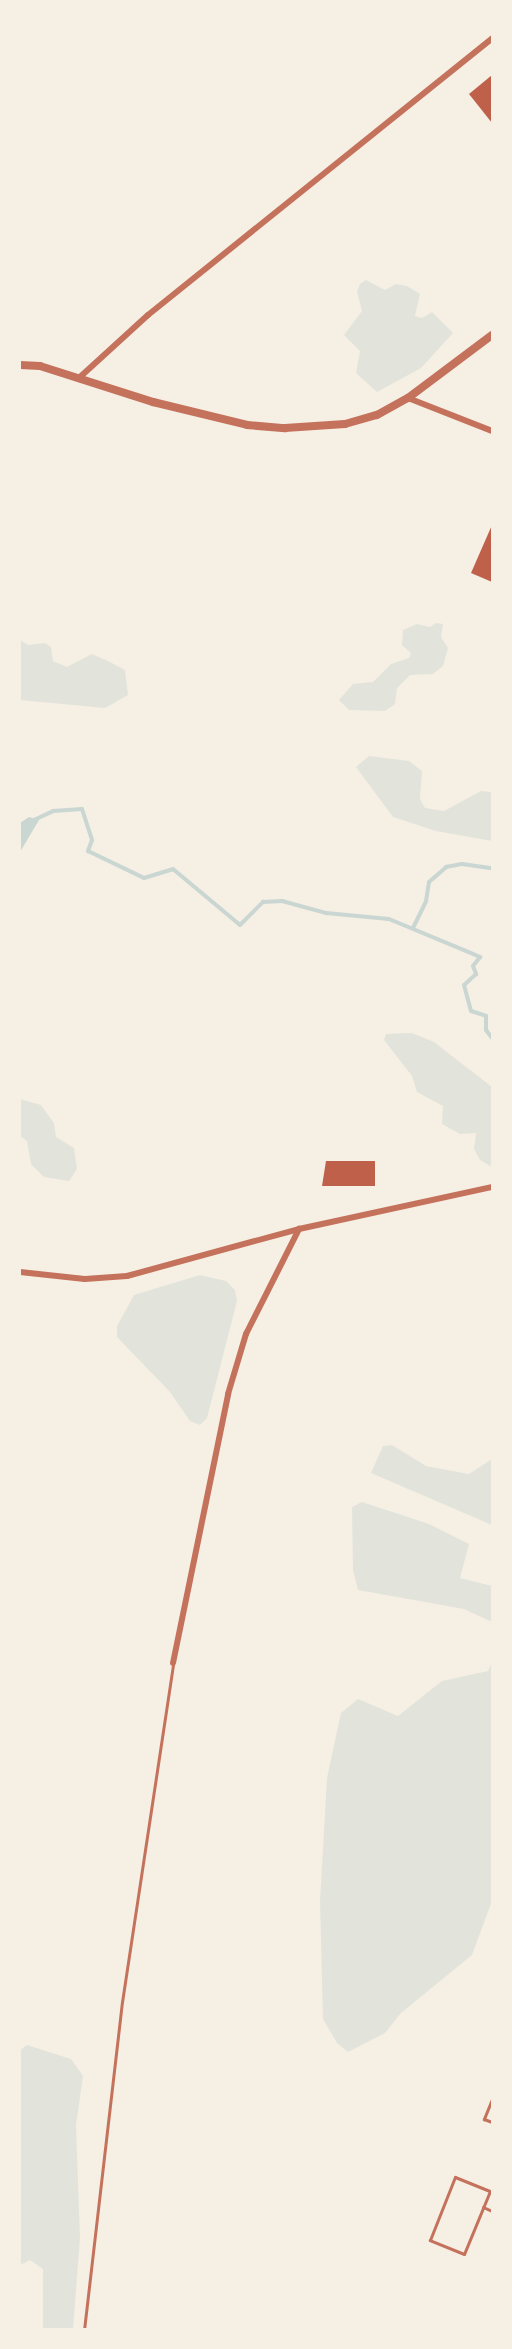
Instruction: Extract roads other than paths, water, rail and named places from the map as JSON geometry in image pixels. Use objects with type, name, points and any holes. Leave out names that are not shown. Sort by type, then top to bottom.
[{"type":"street","points":[[81,377],[148,315],[492,38]]},
{"type":"street","points":[[20,365],[40,366],[81,377],[153,402],[247,425],[285,428],[345,424],[377,415],[408,398],[492,335]]},
{"type":"street","points":[[408,398],[492,431]]},
{"type":"street","points":[[20,1272],[85,1279],[127,1276],[299,1229],[492,1186]]},
{"type":"street","points":[[173,1663],[226,1405],[246,1334],[299,1229]]},
{"type":"lane","points":[[84,2330],[122,2002],[173,1663]]},
{"type":"lane","points":[[492,2099],[484,2119],[492,2122]]},
{"type":"lane","points":[[455,2177],[490,2191],[483,2207],[464,2254],[430,2240],[455,2177]]},
{"type":"lane","points":[[483,2207],[492,2211]]},
{"type":"waterway","points":[[34,820],[53,811],[82,809],[92,840],[88,851],[144,878],[173,869],[240,925],[263,902],[282,901],[326,913],[389,919],[480,957],[473,966],[476,974],[464,985],[471,1011],[486,1016],[486,1030],[492,1038]]},
{"type":"waterway","points":[[413,928],[426,901],[429,882],[446,867],[462,864],[492,868]]}]
